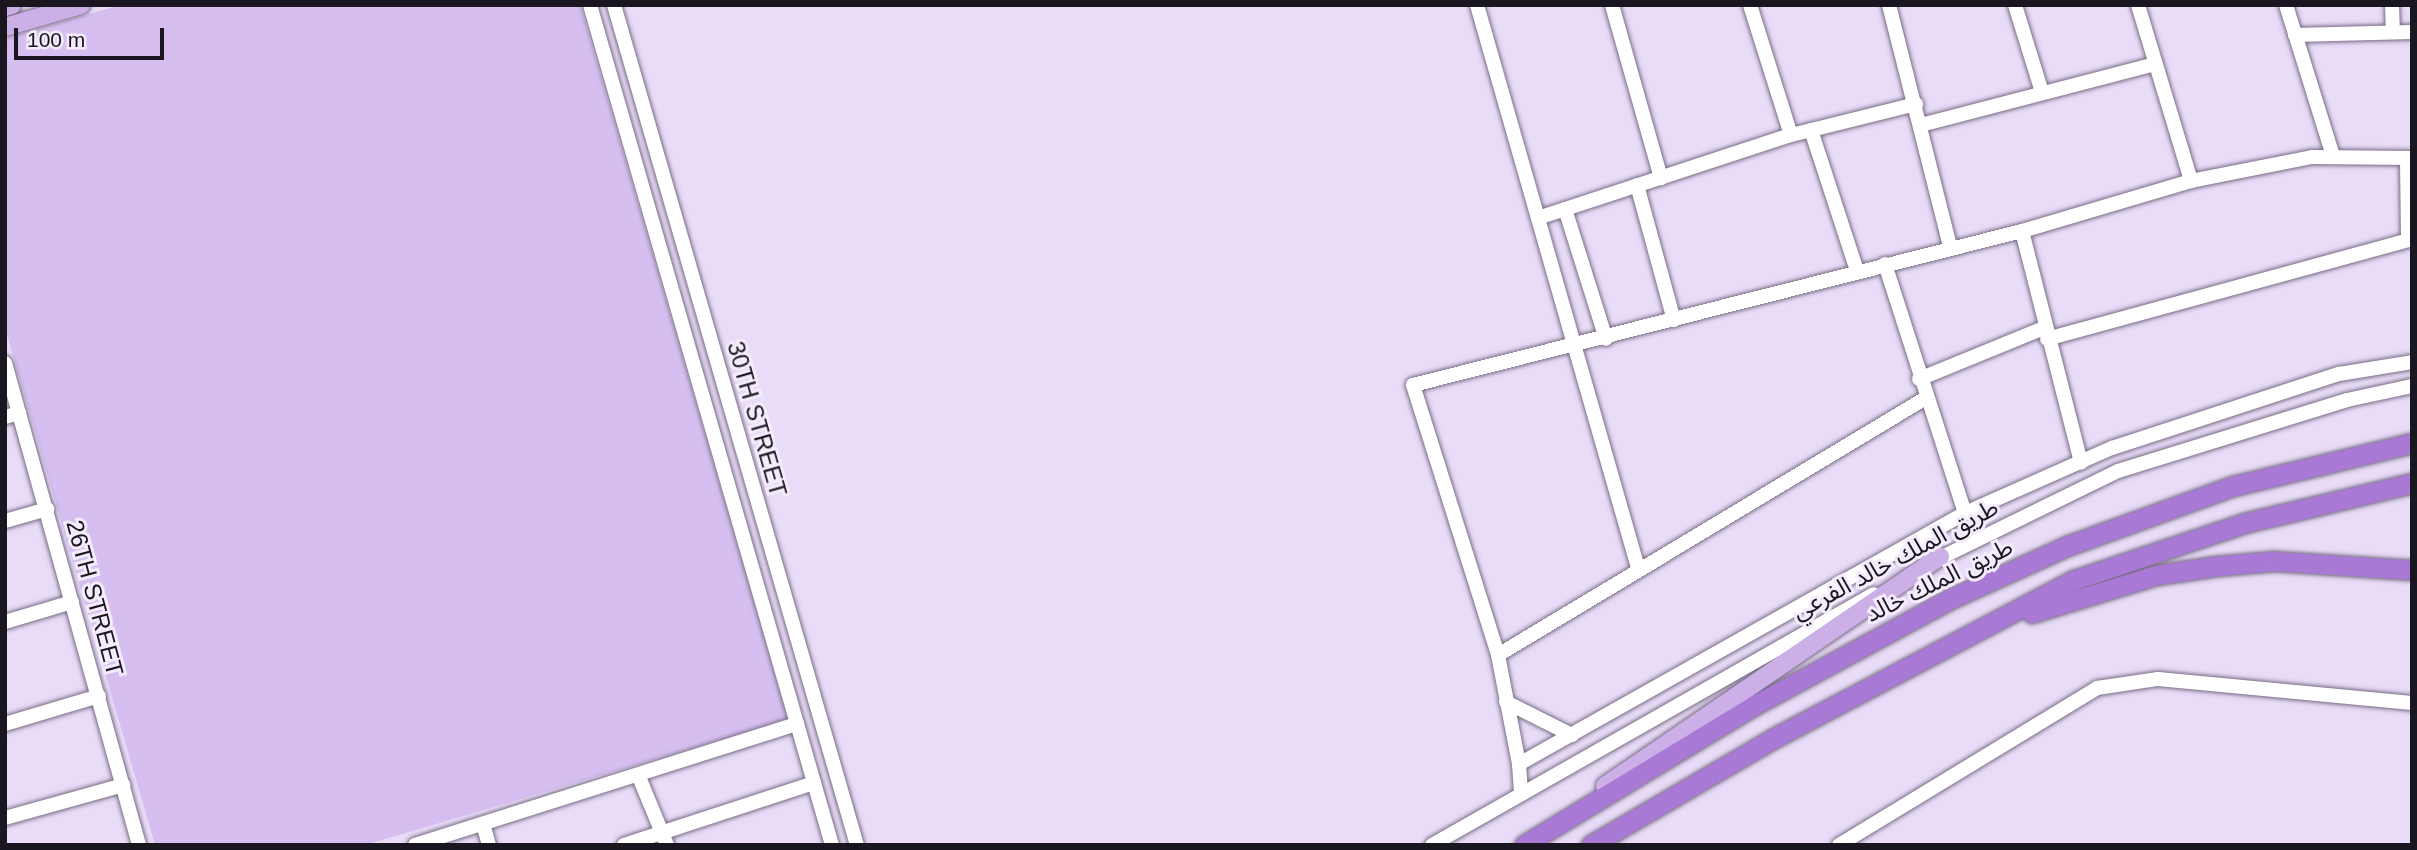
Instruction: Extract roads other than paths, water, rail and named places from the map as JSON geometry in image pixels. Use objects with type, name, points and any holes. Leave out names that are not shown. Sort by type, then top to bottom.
[{"type":"highway","name":"طريق الملك خالد","points":[[1523,845],[1753,706],[1960,594],[2067,546],[2233,486],[2412,443]]},
{"type":"highway","points":[[1591,845],[1968,635],[2074,580],[2244,523],[2412,483]]},
{"type":"highway","points":[[1968,635],[2156,575],[2274,561],[2412,570]]},
{"type":"highway","points":[[2334,566],[2412,578]]},
{"type":"main road","points":[[5,7],[12,5]]},
{"type":"main road","points":[[5,27],[81,5]]},
{"type":"main road","points":[[1523,845],[1940,557]]},
{"type":"street","name":"30TH STREET","points":[[590,5],[832,845]]},
{"type":"street","name":"30TH STREET","points":[[614,5],[857,845]]},
{"type":"street","points":[[1477,5],[1577,346],[1638,568]]},
{"type":"street","points":[[1612,5],[1661,178]]},
{"type":"street","points":[[1751,5],[1791,135]]},
{"type":"street","points":[[1889,5],[1950,246]]},
{"type":"street","points":[[2015,5],[2041,89]]},
{"type":"street","points":[[2138,5],[2191,181]]},
{"type":"street","points":[[2286,5],[2333,156]]},
{"type":"street","points":[[2392,5],[2393,32]]},
{"type":"street","points":[[2295,35],[2412,32]]},
{"type":"street","points":[[1921,125],[2041,89],[2155,64]]},
{"type":"street","points":[[1538,218],[1791,135],[1916,104]]},
{"type":"street","points":[[1811,131],[1857,271]]},
{"type":"street","points":[[1521,794],[1520,764],[1498,655],[1413,385],[1605,339],[1950,246],[2022,231],[2191,181],[2333,156],[2409,158],[2408,240],[2046,334],[1919,379]]},
{"type":"street","points":[[1637,186],[1674,320]]},
{"type":"street","points":[[1565,209],[1605,339]]},
{"type":"street","points":[[2022,231],[2046,334],[2081,463]]},
{"type":"street","points":[[1885,264],[1919,379],[1965,513]]},
{"type":"street","points":[[1520,764],[1965,513],[2081,463],[2339,374],[2412,362]]},
{"type":"street","name":"26TH STREET","points":[[5,363],[12,415],[47,509],[139,845]]},
{"type":"street","name":"طريق الملك خالد الفرعي","points":[[1432,845],[1940,557],[2118,471],[2347,400],[2412,386]]},
{"type":"street","points":[[1498,655],[1638,568],[1926,398]]},
{"type":"street","points":[[5,521],[47,509]]},
{"type":"street","points":[[5,622],[72,602]]},
{"type":"street","points":[[1839,845],[2097,688],[2158,679],[2412,703]]},
{"type":"street","points":[[5,724],[99,696]]},
{"type":"street","points":[[1506,702],[1572,735]]},
{"type":"street","points":[[415,845],[639,778],[797,724]]},
{"type":"street","points":[[639,778],[666,839]]},
{"type":"street","points":[[624,845],[666,839],[814,783]]},
{"type":"street","points":[[5,818],[123,785]]},
{"type":"street","points":[[483,824],[489,845]]}]
